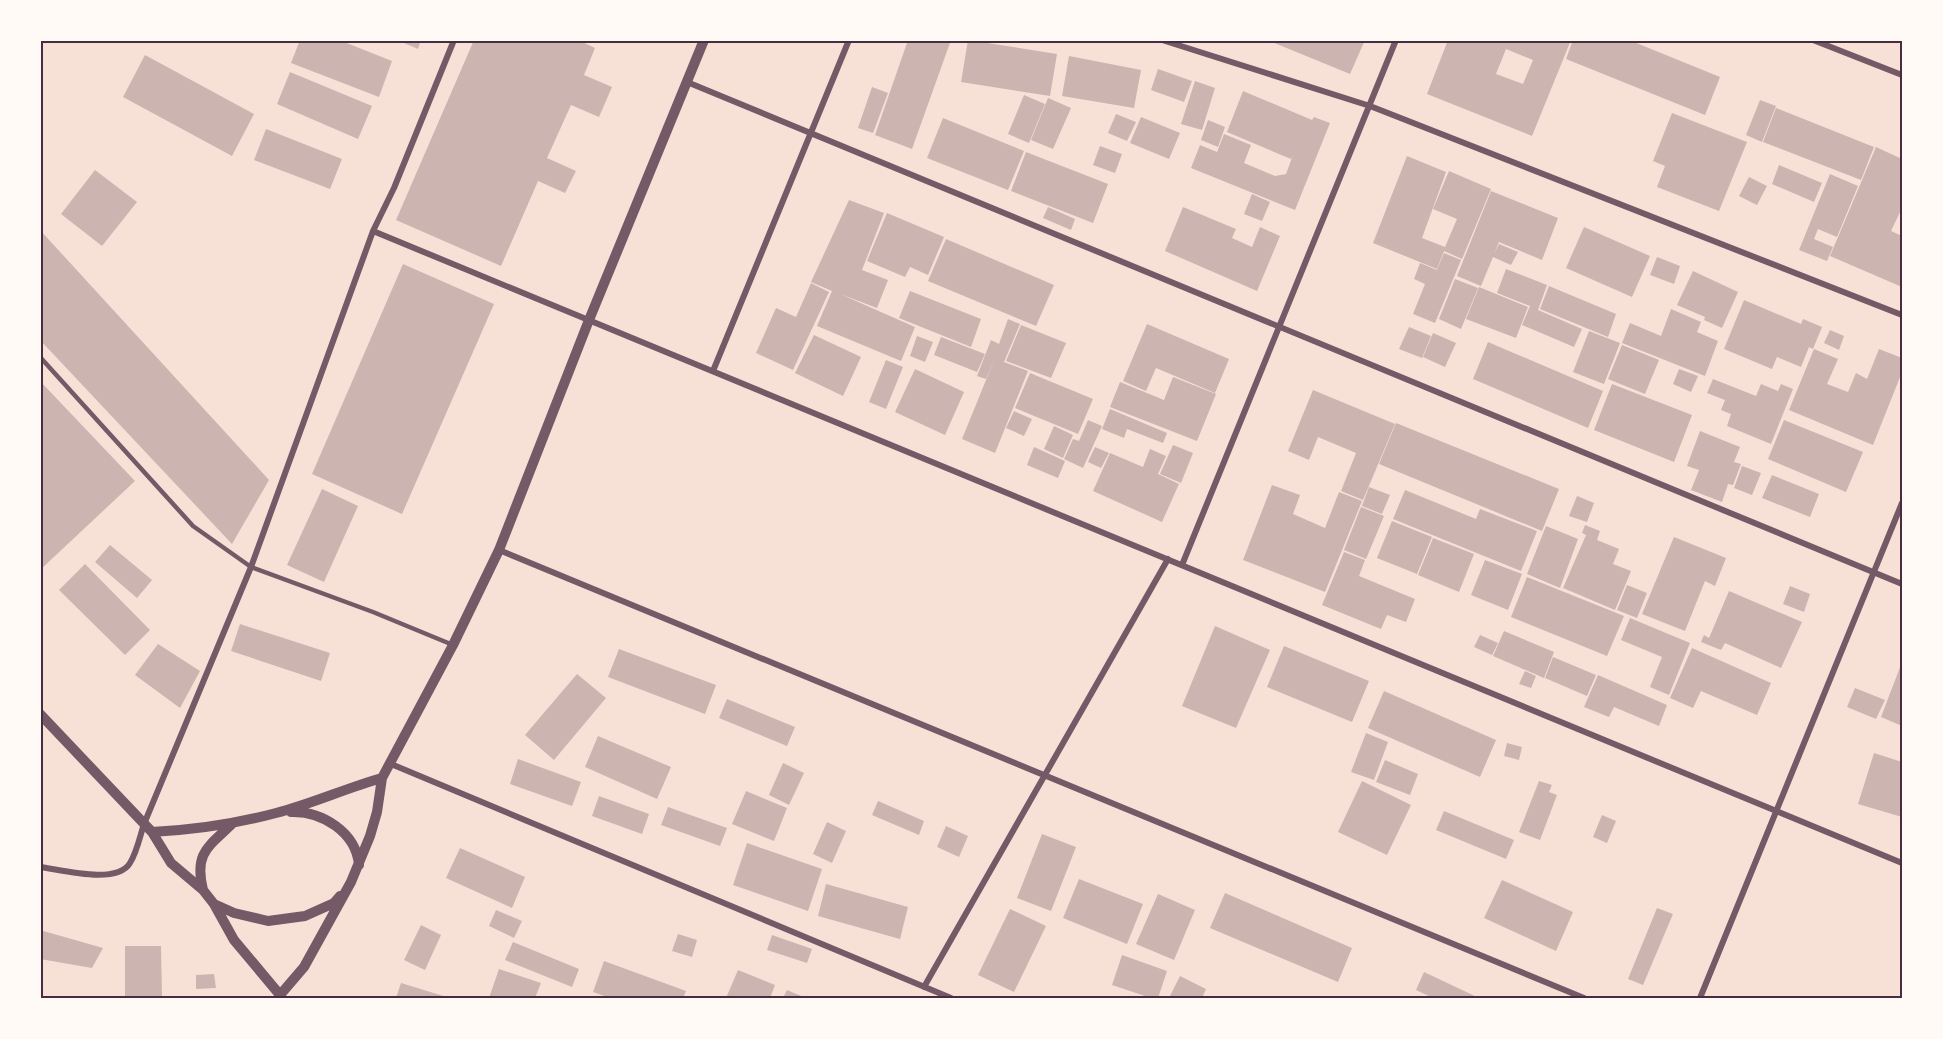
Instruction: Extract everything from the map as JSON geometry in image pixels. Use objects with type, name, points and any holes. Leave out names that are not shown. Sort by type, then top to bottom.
[{"type":"street","points":[[40,867],[108,876],[121,872],[130,864],[148,828],[251,567],[373,231],[394,188],[454,40]]},
{"type":"street","points":[[40,714],[148,828],[171,863],[203,890],[214,904],[234,940],[280,997],[304,967],[359,866],[377,813],[382,778],[453,645],[499,550],[589,320],[704,40]]},
{"type":"street","points":[[713,371],[849,40]]},
{"type":"street","points":[[1162,40],[1370,106],[1902,315]]},
{"type":"street","points":[[1182,565],[1396,40]]},
{"type":"street","points":[[1813,40],[1902,75]]},
{"type":"street","points":[[687,82],[1902,584]]},
{"type":"street","points":[[373,231],[1902,863]]},
{"type":"street","points":[[1700,999],[1902,503]]},
{"type":"street","points":[[499,550],[1584,999]]},
{"type":"street","points":[[924,987],[1168,559]]},
{"type":"street","points":[[391,764],[951,999]]},
{"type":"street","points":[[148,828],[188,830],[232,824],[279,813],[382,778]]},
{"type":"street","points":[[279,813],[305,812],[330,821],[352,841],[358,855],[359,866]]},
{"type":"street","points":[[203,890],[199,873],[202,855],[232,824]]},
{"type":"street","points":[[214,904],[234,913],[268,921],[305,916],[334,903],[351,882]]},
{"type":"lane","points":[[40,357],[193,526],[251,567],[373,612],[453,645]]},
{"type":"building","points":[[300,40],[339,40],[392,61],[379,97],[291,63]]},
{"type":"building","points":[[397,40],[421,40],[418,49]]},
{"type":"building","points":[[474,40],[578,40],[595,48],[584,75],[612,87],[599,117],[571,105],[547,158],[576,171],[565,193],[538,181],[501,266],[396,220]]},
{"type":"building","points":[[908,40],[951,40],[912,149],[875,135]]},
{"type":"building","points":[[968,40],[1057,54],[1050,96],[961,82]]},
{"type":"building","points":[[1273,40],[1365,40],[1350,74],[1272,42]]},
{"type":"building","points":[[1448,40],[1571,40],[1532,136],[1427,94]],"holes":[[[1506,49],[1533,60],[1523,84],[1496,74]]]},
{"type":"building","points":[[1573,40],[1629,40],[1720,77],[1705,115],[1566,59]]},
{"type":"building","points":[[145,55],[254,114],[232,156],[123,97]]},
{"type":"building","points":[[1069,56],[1141,70],[1134,108],[1062,96]]},
{"type":"building","points":[[1158,69],[1192,81],[1184,102],[1151,90]]},
{"type":"building","points":[[290,72],[372,106],[358,139],[277,104]]},
{"type":"building","points":[[1195,81],[1215,88],[1202,130],[1181,124]]},
{"type":"building","points":[[872,87],[888,93],[873,133],[858,128]]},
{"type":"building","points":[[1243,91],[1312,120],[1314,117],[1330,123],[1295,210],[1191,168],[1200,145],[1217,152],[1224,134],[1251,145],[1244,163],[1275,176],[1286,174],[1293,155],[1291,159],[1227,132]]},
{"type":"building","points":[[1024,95],[1045,104],[1029,143],[1008,134]]},
{"type":"building","points":[[1048,98],[1071,108],[1053,149],[1031,140]]},
{"type":"building","points":[[1760,100],[1776,106],[1762,142],[1746,135]]},
{"type":"building","points":[[1776,108],[1874,147],[1861,180],[1763,142]]},
{"type":"building","points":[[1672,113],[1747,142],[1719,211],[1657,187],[1665,166],[1653,161]]},
{"type":"building","points":[[1116,114],[1136,122],[1127,141],[1108,133]]},
{"type":"building","points":[[1141,117],[1180,133],[1169,159],[1130,143]]},
{"type":"building","points":[[943,118],[1024,151],[1008,190],[927,158]]},
{"type":"building","points":[[1208,120],[1225,127],[1218,147],[1201,140]]},
{"type":"building","points":[[266,129],[342,159],[330,189],[254,160]]},
{"type":"building","points":[[1100,146],[1122,154],[1115,173],[1093,165]]},
{"type":"building","points":[[1876,147],[1902,159],[1902,208],[1891,231],[1902,236],[1902,287],[1830,256]]},
{"type":"building","points":[[1026,152],[1108,184],[1093,223],[1011,191]]},
{"type":"building","points":[[1407,156],[1446,172],[1422,238],[1445,247],[1457,219],[1433,209],[1449,171],[1491,189],[1462,259],[1444,251],[1437,269],[1373,243]]},
{"type":"building","points":[[1779,165],[1822,183],[1814,202],[1772,184]]},
{"type":"building","points":[[95,170],[137,202],[102,246],[61,214]]},
{"type":"building","points":[[1830,174],[1858,186],[1837,237],[1818,229],[1814,239],[1833,247],[1827,261],[1799,250]]},
{"type":"building","points":[[1749,177],[1767,186],[1757,205],[1739,196]]},
{"type":"building","points":[[1491,191],[1558,218],[1542,260],[1499,242],[1494,254],[1499,244],[1518,252],[1511,265],[1493,257],[1481,286],[1457,276]]},
{"type":"building","points":[[1252,194],[1270,202],[1262,221],[1244,214]]},
{"type":"building","points":[[849,200],[884,213],[862,270],[888,280],[877,308],[840,294],[915,327],[901,361],[817,326],[832,291],[811,282]]},
{"type":"building","points":[[1048,207],[1075,219],[1071,230],[1043,218]]},
{"type":"building","points":[[1183,207],[1236,229],[1232,238],[1252,247],[1260,227],[1280,236],[1257,291],[1165,251]]},
{"type":"building","points":[[887,213],[944,237],[928,275],[910,267],[905,277],[867,261]]},
{"type":"building","points":[[1584,227],[1650,256],[1632,297],[1566,268]]},
{"type":"building","points":[[40,230],[269,480],[232,544],[40,340]]},
{"type":"building","points":[[946,239],[1054,285],[1036,326],[928,281]]},
{"type":"building","points":[[1444,253],[1461,260],[1435,323],[1413,314],[1425,284],[1414,279],[1420,263],[1437,270]]},
{"type":"building","points":[[1657,257],[1680,266],[1674,284],[1650,275]]},
{"type":"building","points":[[403,264],[494,304],[402,514],[312,474]]},
{"type":"building","points":[[1506,269],[1547,285],[1538,310],[1582,329],[1574,347],[1522,325],[1530,306],[1497,293]]},
{"type":"building","points":[[1693,271],[1738,292],[1722,328],[1704,320],[1705,317],[1677,305]]},
{"type":"building","points":[[1455,279],[1478,288],[1461,329],[1439,319]]},
{"type":"building","points":[[811,283],[829,292],[793,370],[756,353],[776,308],[796,317]]},
{"type":"building","points":[[1549,286],[1616,314],[1608,337],[1540,309]]},
{"type":"building","points":[[1479,287],[1528,307],[1516,338],[1466,319]]},
{"type":"building","points":[[910,291],[981,319],[971,347],[899,318]]},
{"type":"building","points":[[1744,300],[1801,324],[1803,319],[1822,327],[1813,349],[1809,347],[1801,367],[1777,357],[1772,369],[1724,349]]},
{"type":"building","points":[[1671,309],[1701,322],[1697,332],[1718,341],[1705,376],[1622,343],[1630,323],[1661,336]]},
{"type":"building","points":[[1008,319],[1020,324],[1004,362],[1028,371],[995,453],[962,439],[995,358],[986,379],[977,376],[991,340],[999,344]]},
{"type":"building","points":[[1147,324],[1229,359],[1215,393],[1156,368],[1146,391],[1123,381]]},
{"type":"building","points":[[1021,325],[1066,343],[1051,378],[1006,361]]},
{"type":"building","points":[[1409,327],[1431,336],[1422,358],[1399,349]]},
{"type":"building","points":[[1830,330],[1844,336],[1839,350],[1824,343]]},
{"type":"building","points":[[1589,331],[1620,343],[1604,384],[1573,372]]},
{"type":"building","points":[[1433,333],[1456,343],[1445,367],[1423,357]]},
{"type":"building","points":[[814,335],[861,357],[843,396],[795,373]]},
{"type":"building","points":[[917,336],[933,342],[925,362],[910,356]]},
{"type":"building","points":[[941,337],[985,354],[977,372],[934,355]]},
{"type":"building","points":[[1488,342],[1603,391],[1588,428],[1473,379]]},
{"type":"building","points":[[1622,345],[1659,360],[1645,394],[1608,379]]},
{"type":"building","points":[[1814,349],[1838,359],[1827,384],[1848,392],[1856,373],[1867,379],[1879,349],[1902,358],[1902,372],[1873,445],[1789,410]]},
{"type":"building","points":[[886,360],[903,367],[886,409],[869,402]]},
{"type":"building","points":[[915,369],[964,392],[945,435],[895,412]]},
{"type":"building","points":[[1679,369],[1698,376],[1691,392],[1673,384]]},
{"type":"building","points":[[1030,373],[1093,399],[1078,434],[1015,408]]},
{"type":"building","points":[[1173,377],[1216,394],[1197,441],[1110,407],[1120,382],[1164,400]]},
{"type":"building","points":[[1713,379],[1756,396],[1761,384],[1778,391],[1781,384],[1793,389],[1771,444],[1727,426],[1731,414],[1721,410],[1725,400],[1707,393]]},
{"type":"building","points":[[40,381],[135,481],[40,570]]},
{"type":"building","points":[[1612,384],[1692,415],[1674,462],[1594,430]]},
{"type":"building","points":[[1313,390],[1395,424],[1363,500],[1341,491],[1356,453],[1318,437],[1309,460],[1288,451]]},
{"type":"building","points":[[1110,409],[1167,433],[1163,443],[1127,429],[1124,438],[1102,429]]},
{"type":"building","points":[[1014,411],[1032,419],[1024,436],[1006,428]]},
{"type":"building","points":[[1088,420],[1102,426],[1083,468],[1064,459],[1073,439],[1079,441]]},
{"type":"building","points":[[1784,420],[1863,452],[1846,492],[1768,459]]},
{"type":"building","points":[[1396,423],[1559,489],[1542,531],[1379,464]]},
{"type":"building","points":[[1054,426],[1073,435],[1063,458],[1044,449]]},
{"type":"building","points":[[1700,431],[1740,447],[1734,462],[1741,464],[1733,485],[1728,484],[1722,502],[1691,490],[1699,470],[1687,466]]},
{"type":"building","points":[[1173,445],[1193,453],[1181,483],[1160,474]]},
{"type":"building","points":[[1034,447],[1065,461],[1058,478],[1027,465]]},
{"type":"building","points":[[1095,447],[1109,453],[1101,468],[1088,462]]},
{"type":"building","points":[[1150,449],[1166,456],[1158,474],[1179,484],[1162,522],[1093,491],[1110,453],[1143,467]]},
{"type":"building","points":[[1742,466],[1761,473],[1752,495],[1734,488]]},
{"type":"building","points":[[1772,475],[1819,494],[1810,517],[1762,498]]},
{"type":"building","points":[[1272,485],[1300,495],[1293,514],[1325,528],[1339,492],[1362,501],[1325,592],[1243,560]]},
{"type":"building","points":[[1369,487],[1390,495],[1382,514],[1362,506]]},
{"type":"building","points":[[322,489],[358,506],[324,582],[287,565]]},
{"type":"building","points":[[1405,490],[1476,519],[1480,509],[1537,531],[1521,571],[1393,519]]},
{"type":"building","points":[[1577,496],[1594,503],[1587,522],[1569,516]]},
{"type":"building","points":[[1361,507],[1384,516],[1366,559],[1344,550]]},
{"type":"building","points":[[1392,521],[1432,537],[1417,574],[1377,558]]},
{"type":"building","points":[[1585,525],[1600,531],[1597,540],[1619,549],[1613,564],[1631,571],[1615,610],[1563,588],[1586,535],[1582,533]]},
{"type":"building","points":[[1546,526],[1578,539],[1560,588],[1527,574]]},
{"type":"building","points":[[1674,537],[1726,558],[1715,586],[1705,581],[1685,631],[1642,614]]},
{"type":"building","points":[[1433,538],[1474,554],[1459,592],[1418,575]]},
{"type":"building","points":[[110,545],[152,580],[137,598],[95,562]]},
{"type":"building","points":[[1344,552],[1365,560],[1359,576],[1415,599],[1406,622],[1387,615],[1381,629],[1322,605]]},
{"type":"building","points":[[1485,560],[1522,574],[1508,610],[1471,595]]},
{"type":"building","points":[[85,564],[150,630],[125,655],[59,590]]},
{"type":"building","points":[[1527,577],[1624,616],[1607,656],[1511,617]]},
{"type":"building","points":[[1627,585],[1647,593],[1637,618],[1617,610]]},
{"type":"building","points":[[1790,586],[1810,594],[1804,612],[1783,604]]},
{"type":"building","points":[[1729,591],[1802,622],[1781,668],[1725,643],[1721,650],[1701,642],[1704,635],[1709,638]]},
{"type":"building","points":[[1630,618],[1690,643],[1669,695],[1650,687],[1662,657],[1621,640]]},
{"type":"building","points":[[240,624],[330,653],[321,681],[231,651]]},
{"type":"building","points":[[1215,626],[1270,650],[1236,728],[1182,706]]},
{"type":"building","points":[[1504,631],[1554,652],[1544,678],[1493,656]]},
{"type":"building","points":[[1480,635],[1498,643],[1492,655],[1474,647]]},
{"type":"building","points":[[158,644],[200,671],[180,708],[135,675]]},
{"type":"building","points":[[1284,646],[1369,681],[1352,722],[1267,687]]},
{"type":"building","points":[[1692,648],[1771,683],[1757,715],[1701,691],[1693,708],[1670,698]]},
{"type":"building","points":[[619,649],[716,685],[705,714],[608,677]]},
{"type":"building","points":[[1553,657],[1596,675],[1587,696],[1545,678]]},
{"type":"building","points":[[1902,662],[1902,726],[1881,717]]},
{"type":"building","points":[[1525,671],[1536,676],[1531,688],[1519,684]]},
{"type":"building","points":[[577,674],[606,698],[554,760],[525,735]]},
{"type":"building","points":[[1598,675],[1667,705],[1659,726],[1614,707],[1609,717],[1584,707]]},
{"type":"building","points":[[1855,688],[1885,700],[1876,719],[1847,707]]},
{"type":"building","points":[[1384,691],[1496,740],[1480,777],[1368,728]]},
{"type":"building","points":[[727,699],[795,727],[787,746],[719,718]]},
{"type":"building","points":[[1366,733],[1388,742],[1374,780],[1351,772]]},
{"type":"building","points":[[598,736],[671,767],[657,799],[585,767]]},
{"type":"building","points":[[1507,743],[1522,747],[1519,760],[1504,756]]},
{"type":"building","points":[[1874,753],[1902,762],[1902,817],[1858,804]]},
{"type":"building","points":[[518,759],[581,782],[572,806],[510,784]]},
{"type":"building","points":[[1385,760],[1418,774],[1410,795],[1376,782]]},
{"type":"building","points":[[783,763],[804,773],[789,805],[769,795]]},
{"type":"building","points":[[1362,781],[1411,805],[1387,855],[1338,832]]},
{"type":"building","points":[[1539,781],[1552,785],[1549,792],[1557,795],[1540,840],[1519,832]]},
{"type":"building","points":[[746,791],[787,808],[774,841],[732,824]]},
{"type":"building","points":[[599,796],[649,814],[642,834],[592,816]]},
{"type":"building","points":[[878,801],[924,821],[919,835],[872,815]]},
{"type":"building","points":[[668,807],[727,828],[720,846],[661,825]]},
{"type":"building","points":[[1444,811],[1514,840],[1506,859],[1436,830]]},
{"type":"building","points":[[1602,815],[1616,821],[1607,843],[1593,837]]},
{"type":"building","points":[[827,822],[846,831],[832,863],[813,854]]},
{"type":"building","points":[[946,826],[968,836],[959,857],[937,847]]},
{"type":"building","points":[[1042,834],[1076,847],[1051,911],[1017,898]]},
{"type":"building","points":[[747,843],[822,869],[808,911],[733,885]]},
{"type":"building","points":[[460,848],[525,877],[512,908],[446,878]]},
{"type":"building","points":[[1079,879],[1143,904],[1127,944],[1063,918]]},
{"type":"building","points":[[1502,880],[1573,912],[1556,951],[1484,918]]},
{"type":"building","points":[[826,884],[908,907],[900,939],[818,916]]},
{"type":"building","points":[[1225,893],[1352,948],[1338,982],[1210,928]]},
{"type":"building","points":[[1158,894],[1195,910],[1174,960],[1136,944]]},
{"type":"building","points":[[1657,908],[1673,914],[1643,985],[1628,979]]},
{"type":"building","points":[[1010,909],[1046,926],[1014,992],[978,975]]},
{"type":"building","points":[[496,910],[522,921],[514,938],[489,926]]},
{"type":"building","points":[[421,925],[441,935],[425,970],[404,960]]},
{"type":"building","points":[[40,930],[103,948],[92,968],[40,959]]},
{"type":"building","points":[[678,934],[697,940],[692,957],[672,951]]},
{"type":"building","points":[[772,935],[812,949],[807,963],[767,950]]},
{"type":"building","points":[[513,942],[579,969],[572,987],[505,960]]},
{"type":"building","points":[[125,946],[161,946],[162,998],[125,998]]},
{"type":"building","points":[[1122,955],[1167,971],[1158,998],[1151,998],[1112,985]]},
{"type":"building","points":[[604,961],[686,991],[683,998],[610,998],[593,992]]},
{"type":"building","points":[[499,969],[541,983],[535,998],[489,998]]},
{"type":"building","points":[[738,970],[775,985],[770,998],[726,998]]},
{"type":"building","points":[[1424,972],[1479,998],[1433,998],[1416,990]]},
{"type":"building","points":[[214,974],[216,988],[196,989],[196,975]]},
{"type":"building","points":[[1180,976],[1206,989],[1202,998],[1169,998]]},
{"type":"building","points":[[401,983],[450,998],[396,998]]},
{"type":"building","points":[[787,990],[806,998],[783,998]]}]
